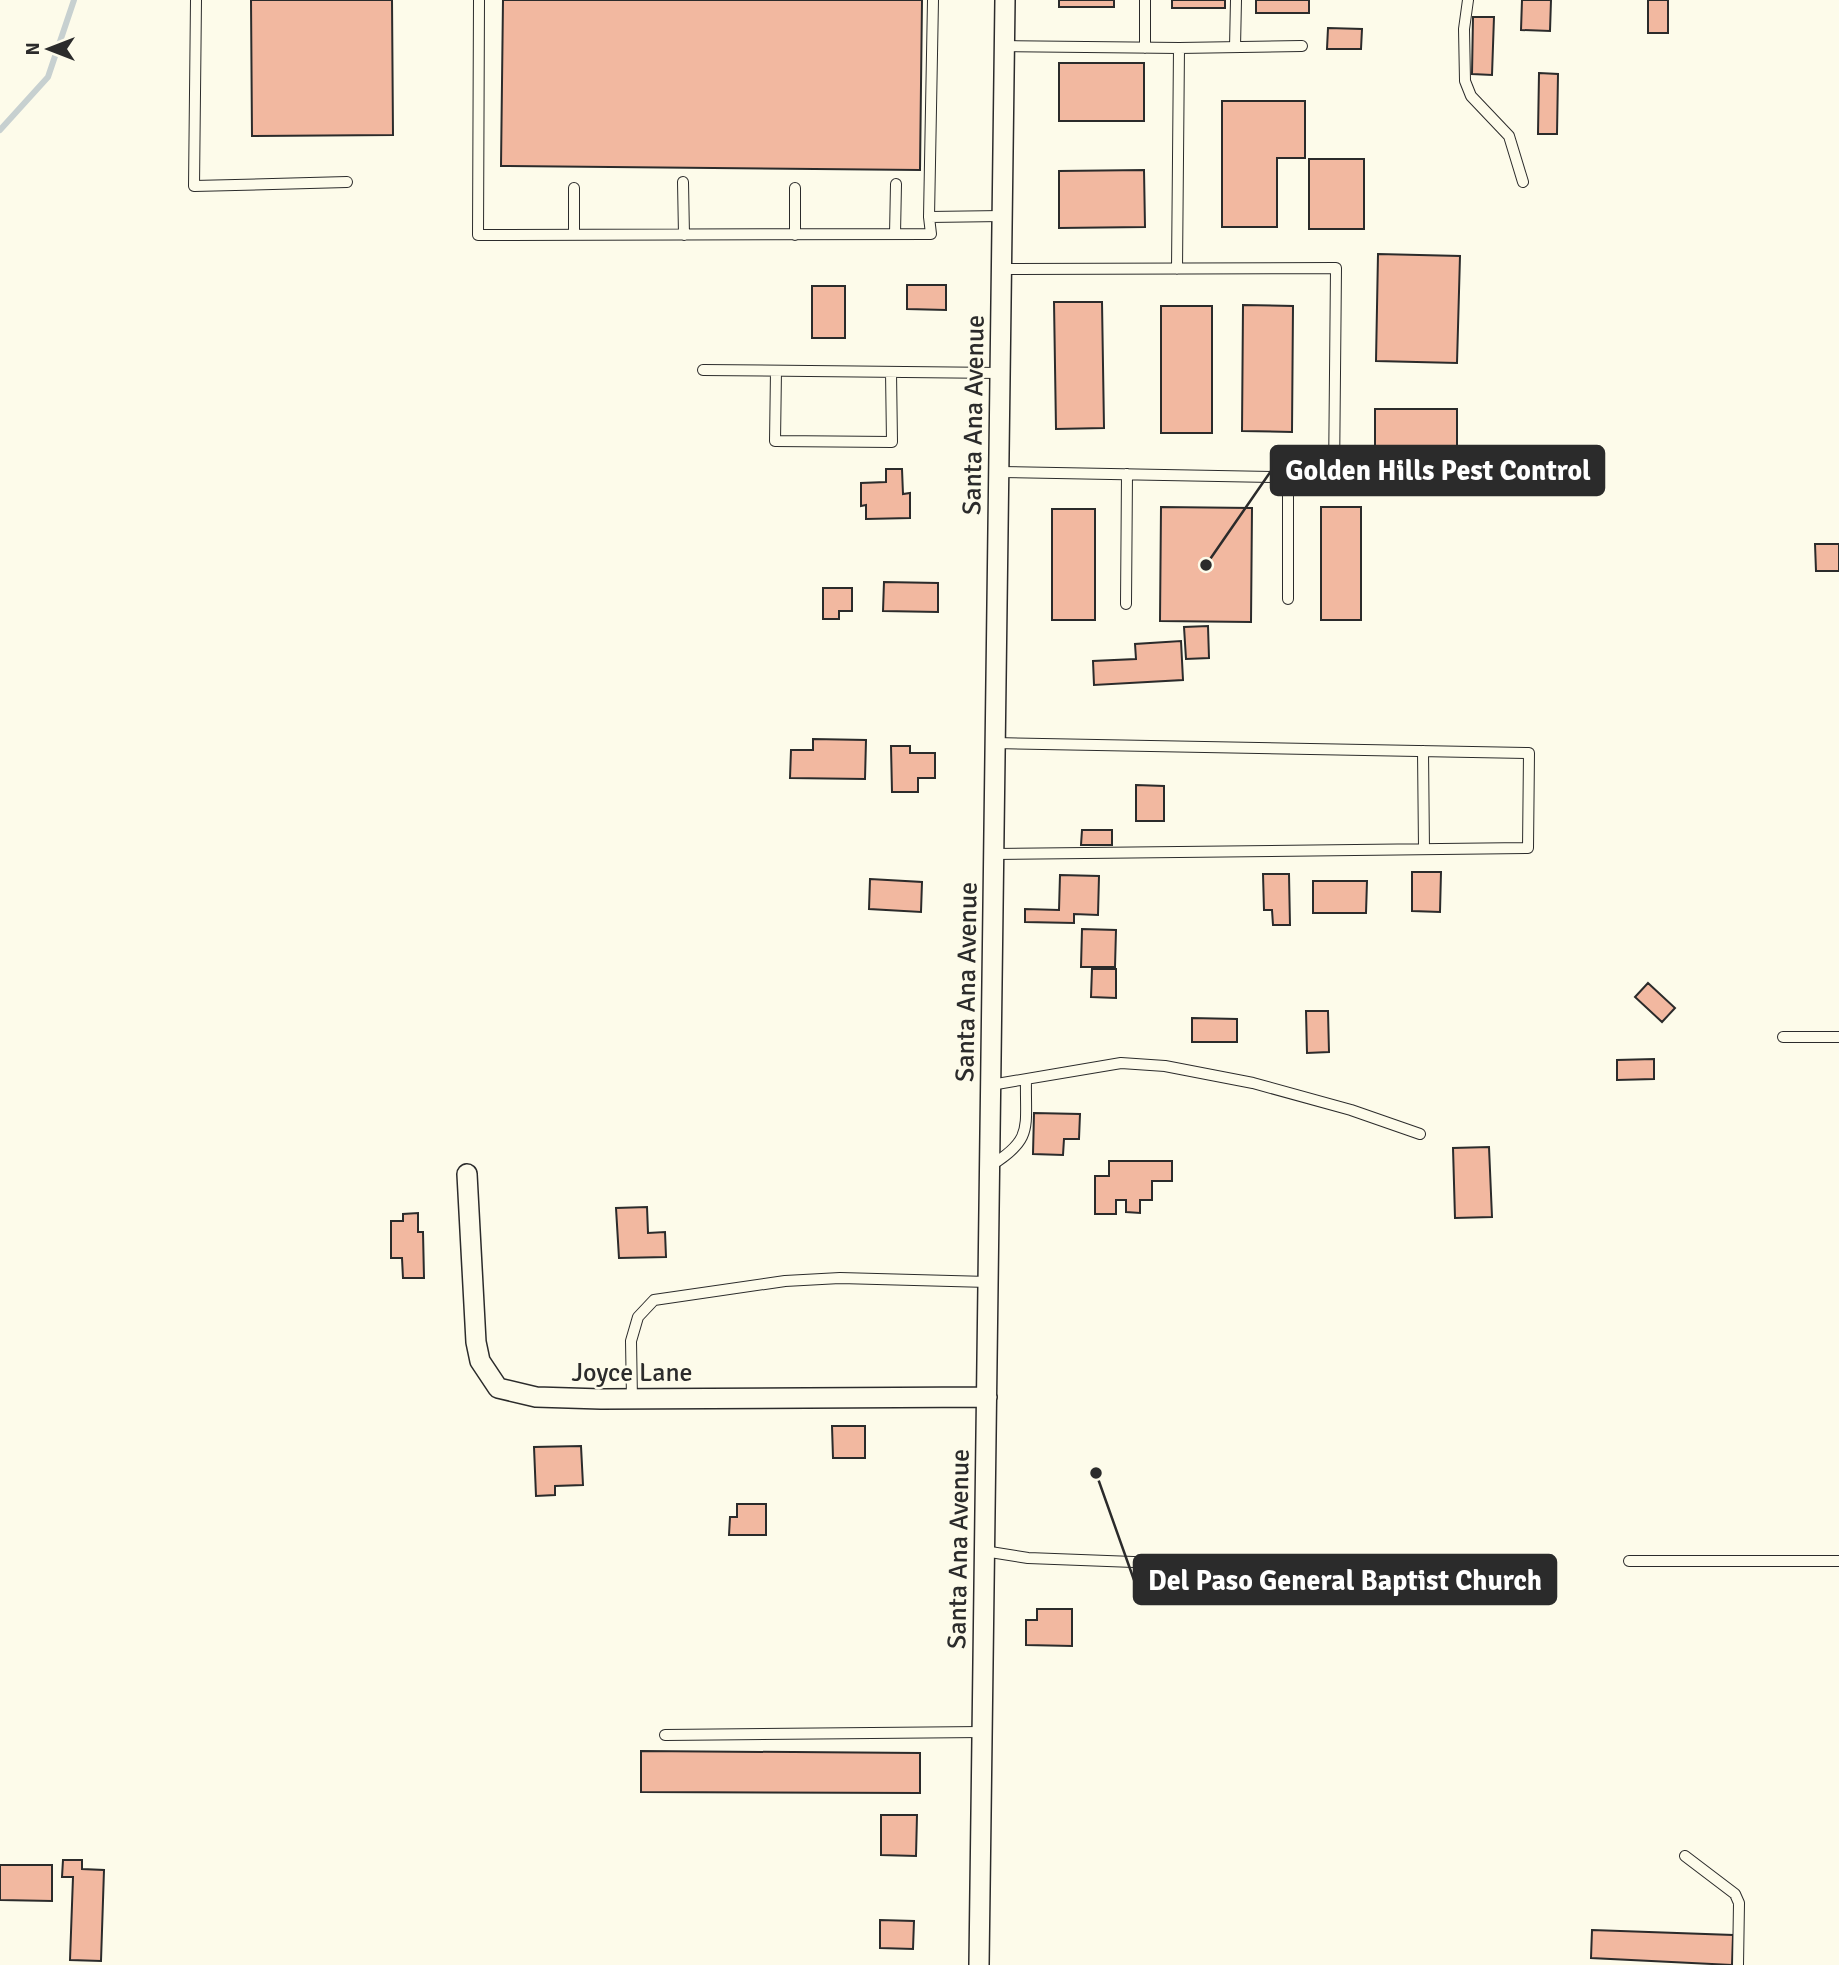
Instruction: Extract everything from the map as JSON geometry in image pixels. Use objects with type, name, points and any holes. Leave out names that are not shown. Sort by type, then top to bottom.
[{"type":"street","name":"Santa Ana Avenue","points":[[979,1965],[1005,0]]},
{"type":"street","name":"Joyce Lane","points":[[467,1174],[476,1342],[480,1361],[498,1388],[536,1397],[632,1399],[986,1397]]},
{"type":"lane","points":[[196,0],[194,186],[347,182]]},
{"type":"lane","points":[[479,0],[478,235],[931,234],[929,217],[933,0]]},
{"type":"lane","points":[[1145,0],[1145,48]]},
{"type":"lane","points":[[1235,47],[1236,0]]},
{"type":"lane","points":[[1468,0],[1464,29],[1465,81],[1471,96],[1509,136],[1523,182]]},
{"type":"lane","points":[[1005,46],[1302,46]]},
{"type":"lane","points":[[1177,269],[1179,48]]},
{"type":"lane","points":[[683,182],[684,235]]},
{"type":"lane","points":[[895,234],[896,184]]},
{"type":"lane","points":[[795,187],[795,235]]},
{"type":"lane","points":[[574,188],[574,235]]},
{"type":"lane","points":[[929,217],[1002,216]]},
{"type":"lane","points":[[999,472],[1334,478],[1336,268],[1002,269]]},
{"type":"lane","points":[[703,370],[1000,373]]},
{"type":"lane","points":[[776,371],[775,441],[892,442],[891,372]]},
{"type":"lane","points":[[1126,604],[1128,474]]},
{"type":"lane","points":[[1288,477],[1288,599]]},
{"type":"lane","points":[[994,854],[1528,848],[1529,753],[995,743]]},
{"type":"lane","points":[[1423,751],[1424,849]]},
{"type":"lane","points":[[1783,1037],[1839,1037]]},
{"type":"lane","points":[[991,1085],[1121,1063],[1165,1066],[1253,1083],[1351,1110],[1420,1135]]},
{"type":"lane","points":[[990,1166],[1015,1150],[1026,1129],[1026,1080]]},
{"type":"lane","points":[[632,1399],[631,1340],[638,1317],[654,1300],[785,1281],[840,1278],[988,1282]]},
{"type":"lane","points":[[985,1551],[1028,1558],[1419,1573]]},
{"type":"lane","points":[[1629,1561],[1839,1561]]},
{"type":"lane","points":[[665,1735],[982,1732]]},
{"type":"lane","points":[[1685,1856],[1735,1894],[1739,1903],[1738,1965]]},
{"type":"building","points":[[251,0],[392,0],[393,135],[252,136]]},
{"type":"building","points":[[503,0],[922,0],[920,170],[501,166]]},
{"type":"building","points":[[1059,0],[1114,0],[1114,7],[1059,7]]},
{"type":"building","points":[[1172,0],[1225,0],[1225,8],[1172,8]]},
{"type":"building","points":[[1256,0],[1309,0],[1309,13],[1256,13]]},
{"type":"building","points":[[1522,0],[1551,0],[1550,31],[1521,30]]},
{"type":"building","points":[[1648,0],[1668,0],[1668,33],[1648,33]]},
{"type":"building","points":[[1473,17],[1494,17],[1492,75],[1472,74]]},
{"type":"building","points":[[1328,28],[1362,29],[1361,49],[1327,49]]},
{"type":"building","points":[[1059,63],[1144,63],[1144,121],[1059,121]]},
{"type":"building","points":[[1539,73],[1558,74],[1557,134],[1538,134]]},
{"type":"building","points":[[1222,101],[1305,101],[1305,158],[1277,158],[1277,227],[1222,227]]},
{"type":"building","points":[[1309,159],[1364,159],[1364,229],[1309,229]]},
{"type":"building","points":[[1144,170],[1145,227],[1059,228],[1059,171]]},
{"type":"building","points":[[1378,254],[1460,256],[1457,363],[1376,361]]},
{"type":"building","points":[[907,285],[946,285],[946,310],[907,309]]},
{"type":"building","points":[[812,286],[845,286],[845,338],[812,338]]},
{"type":"building","points":[[1054,302],[1102,302],[1104,428],[1056,429]]},
{"type":"building","points":[[1243,305],[1293,306],[1292,432],[1242,431]]},
{"type":"building","points":[[1161,306],[1212,306],[1212,433],[1161,433]]},
{"type":"building","points":[[1375,409],[1457,409],[1457,463],[1375,463]]},
{"type":"building","points":[[886,469],[902,469],[903,494],[910,493],[910,518],[866,519],[866,505],[861,506],[861,483],[886,482]]},
{"type":"building","points":[[1161,507],[1252,508],[1251,622],[1160,621]]},
{"type":"building","points":[[1321,507],[1361,507],[1361,620],[1321,620]]},
{"type":"building","points":[[1052,509],[1095,509],[1095,620],[1052,620]]},
{"type":"building","points":[[1815,544],[1839,544],[1839,571],[1816,571]]},
{"type":"building","points":[[884,582],[938,583],[938,612],[883,611]]},
{"type":"building","points":[[823,588],[852,588],[852,611],[839,611],[839,619],[823,619]]},
{"type":"building","points":[[1208,626],[1209,658],[1186,659],[1184,627]]},
{"type":"building","points":[[1181,641],[1183,680],[1094,685],[1093,661],[1136,659],[1135,644]]},
{"type":"building","points":[[813,739],[866,740],[865,779],[790,778],[791,750],[813,750]]},
{"type":"building","points":[[891,746],[910,746],[910,753],[935,753],[935,778],[918,778],[918,792],[892,792]]},
{"type":"building","points":[[1136,785],[1164,786],[1164,821],[1136,821]]},
{"type":"building","points":[[1082,830],[1112,830],[1112,845],[1081,845]]},
{"type":"building","points":[[1412,872],[1441,872],[1440,912],[1412,911]]},
{"type":"building","points":[[1263,874],[1289,874],[1290,925],[1273,925],[1272,910],[1264,910]]},
{"type":"building","points":[[1060,875],[1099,876],[1098,915],[1074,914],[1074,923],[1025,922],[1025,909],[1059,910]]},
{"type":"building","points":[[870,879],[922,882],[921,912],[869,909]]},
{"type":"building","points":[[1313,881],[1367,881],[1366,913],[1313,913]]},
{"type":"building","points":[[1082,929],[1116,930],[1115,967],[1081,967]]},
{"type":"building","points":[[1092,969],[1116,969],[1116,998],[1091,997]]},
{"type":"building","points":[[1648,983],[1675,1008],[1662,1022],[1635,997]]},
{"type":"building","points":[[1306,1011],[1328,1011],[1329,1052],[1307,1053]]},
{"type":"building","points":[[1192,1018],[1237,1019],[1237,1042],[1192,1042]]},
{"type":"building","points":[[1654,1059],[1654,1079],[1617,1080],[1617,1060]]},
{"type":"building","points":[[1034,1113],[1080,1114],[1079,1139],[1064,1139],[1063,1155],[1033,1154]]},
{"type":"building","points":[[1489,1147],[1492,1217],[1455,1218],[1453,1148]]},
{"type":"building","points":[[1109,1161],[1172,1161],[1172,1181],[1152,1181],[1152,1200],[1140,1200],[1140,1213],[1126,1212],[1126,1200],[1116,1200],[1116,1214],[1095,1214],[1095,1176],[1109,1176]]},
{"type":"building","points":[[647,1207],[648,1233],[665,1232],[666,1257],[619,1258],[616,1208]]},
{"type":"building","points":[[418,1213],[418,1232],[423,1232],[424,1278],[403,1278],[402,1258],[391,1258],[391,1221],[403,1221],[403,1214]]},
{"type":"building","points":[[832,1426],[865,1426],[865,1458],[833,1458]]},
{"type":"building","points":[[581,1446],[583,1485],[555,1486],[555,1495],[536,1496],[534,1447]]},
{"type":"building","points":[[737,1504],[766,1504],[766,1535],[729,1535],[730,1517],[737,1517]]},
{"type":"building","points":[[1037,1609],[1072,1609],[1072,1646],[1026,1645],[1026,1620],[1037,1620]]},
{"type":"building","points":[[641,1751],[920,1753],[920,1793],[641,1792]]},
{"type":"building","points":[[881,1815],[917,1815],[916,1856],[881,1855]]},
{"type":"building","points":[[63,1860],[82,1860],[82,1869],[104,1870],[101,1961],[70,1960],[73,1877],[62,1877]]},
{"type":"building","points":[[0,1865],[52,1865],[52,1901],[0,1900]]},
{"type":"building","points":[[880,1920],[914,1921],[913,1949],[880,1948]]},
{"type":"building","points":[[1592,1930],[1733,1935],[1732,1965],[1591,1958]]},
{"type":"waterway","points":[[0,130],[48,77],[74,0]]},
{"type":"place","name":"Golden Hills Pest Control","points":[[1206,565]]},
{"type":"place","name":"Del Paso General Baptist Church","points":[[1096,1473]]}]
